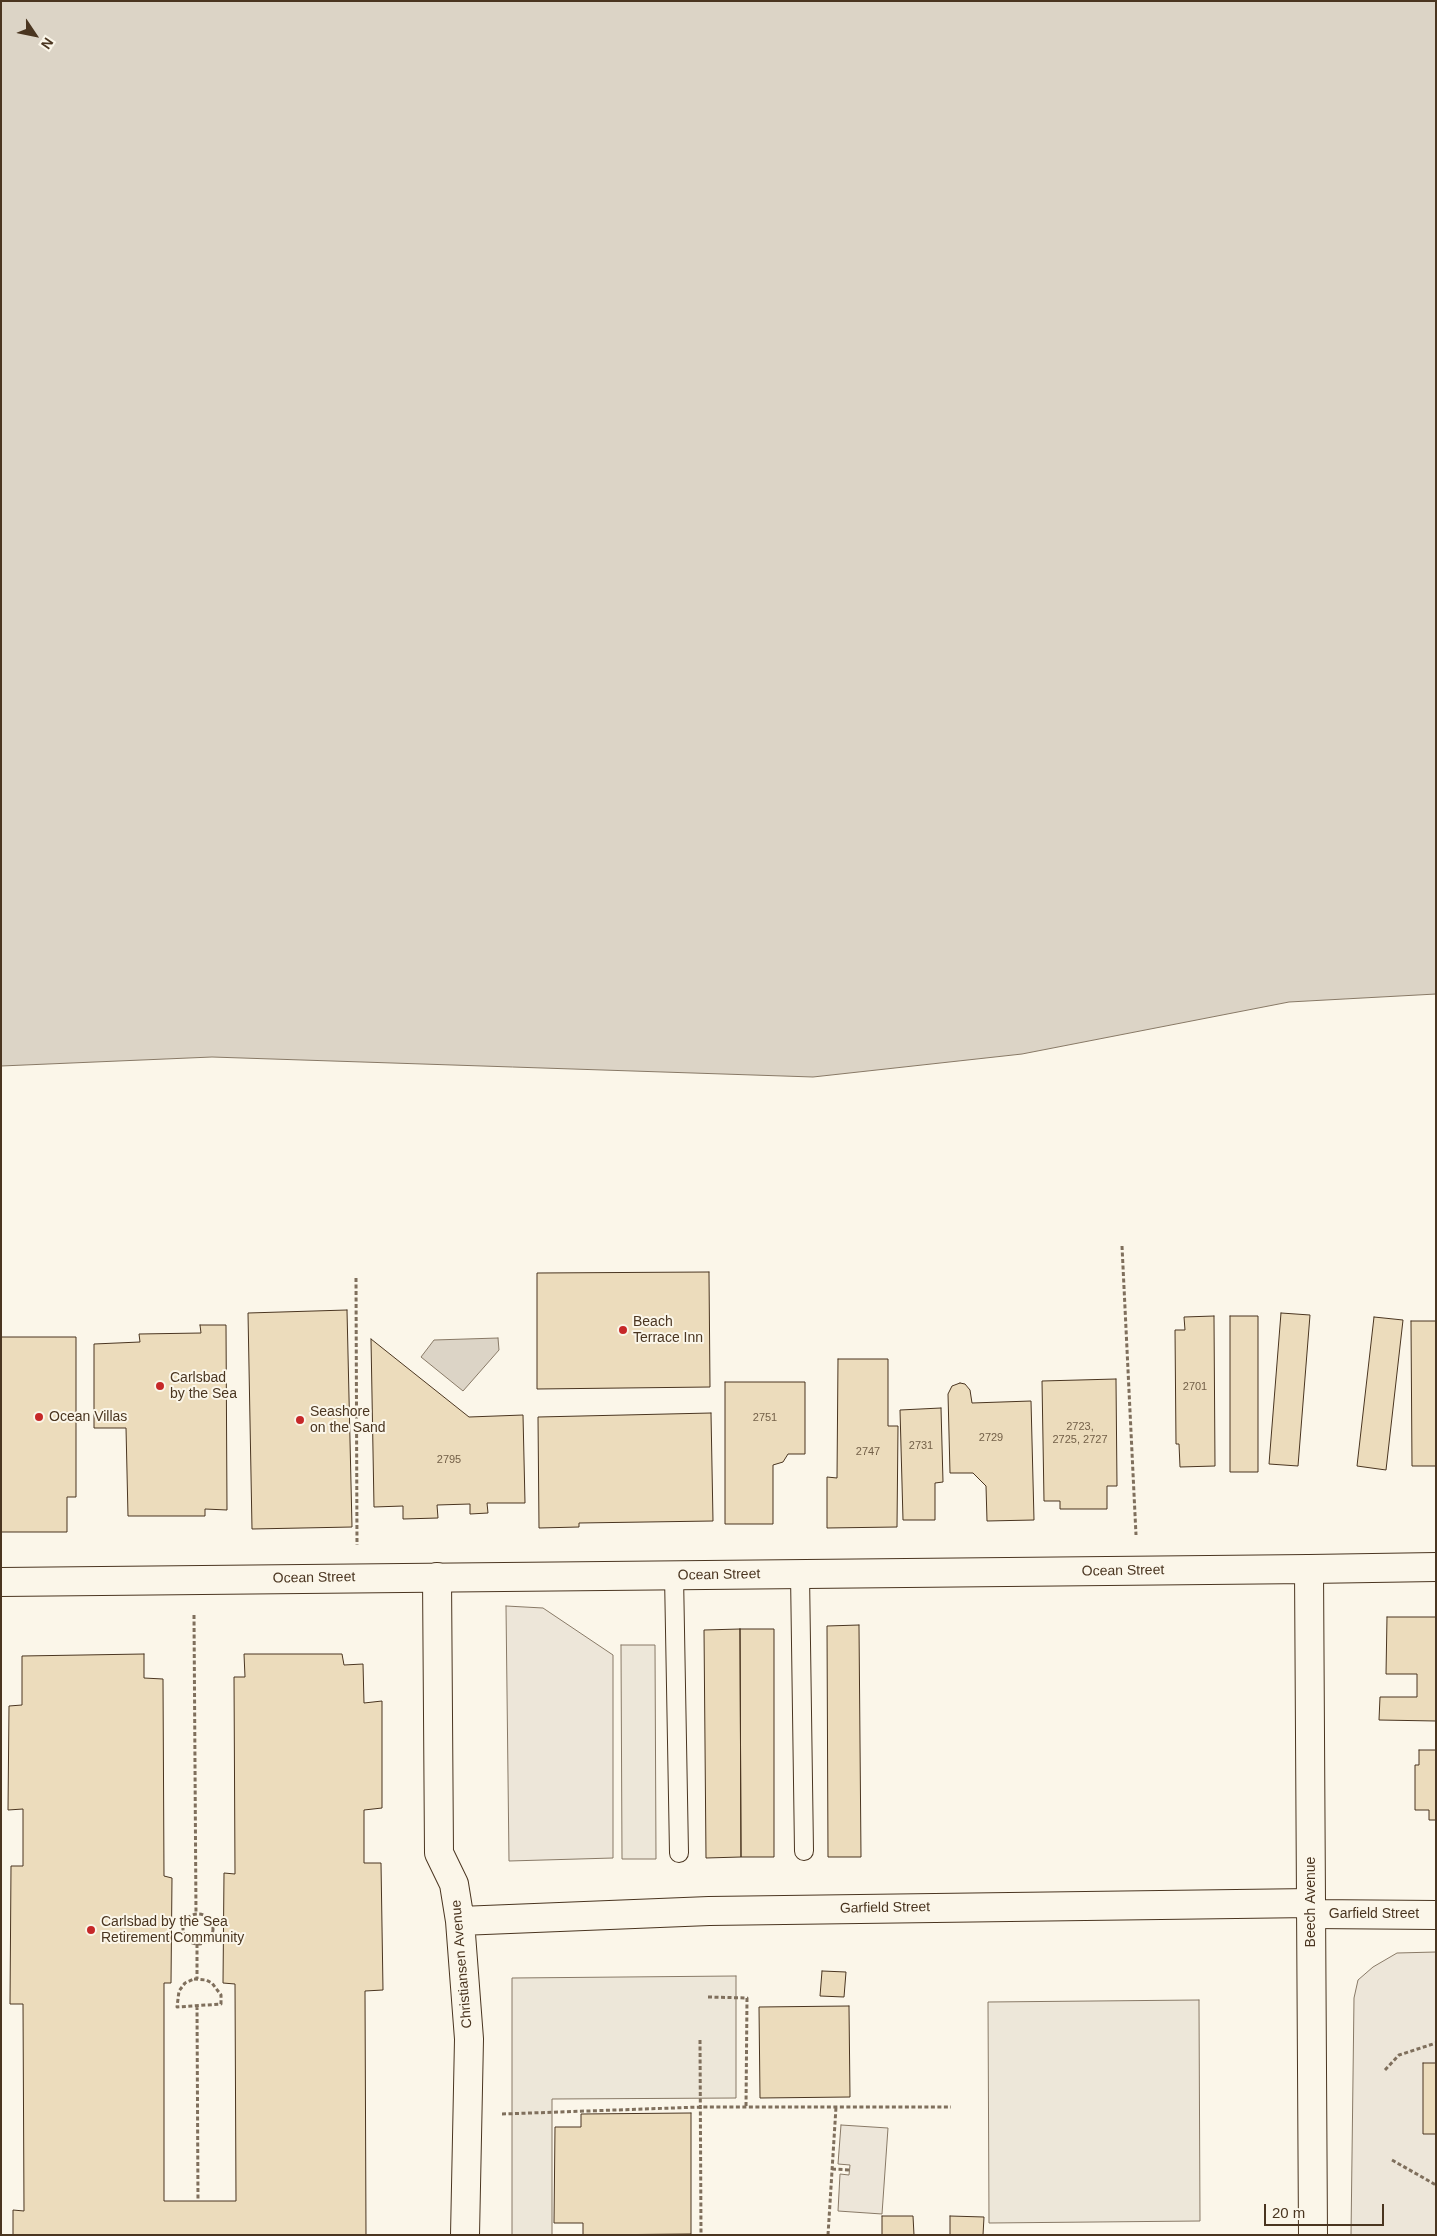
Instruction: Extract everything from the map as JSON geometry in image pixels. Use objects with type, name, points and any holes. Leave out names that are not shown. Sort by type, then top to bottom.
[{"type":"street","name":"Ocean Street","points":[[1,1582],[1436,1567]]},
{"type":"street","name":"Beech Avenue","points":[[1310,1569],[1313,2235]]},
{"type":"street","name":"Christiansen Avenue","points":[[437,1577],[439,1853],[454,1884],[460,1921],[469,2039],[465,2235]]},
{"type":"street","name":"Garfield Street","points":[[460,1921],[709,1911],[1311,1909],[1436,1915]]},
{"type":"lane","points":[[800,1574],[804,1851]]},
{"type":"lane","points":[[674,1575],[678,1853]]},
{"type":"path","points":[[1122,1246],[1138,1571]]},
{"type":"path","points":[[356,1278],[357,1525]]},
{"type":"path","points":[[194,1622],[196,1914]]},
{"type":"path","points":[[196,1914],[207,1916],[213,1931],[206,1942],[197,1944],[188,1940],[182,1928],[187,1919],[196,1914]]},
{"type":"path","points":[[197,1944],[197,1979]]},
{"type":"path","points":[[197,1979],[206,1980],[218,1988],[221,1995],[221,2004],[197,2006],[177,2007],[176,1999],[179,1990],[185,1984],[197,1979]]},
{"type":"path","points":[[708,1997],[747,1998],[746,2107]]},
{"type":"path","points":[[197,2006],[198,2201]]},
{"type":"path","points":[[700,2040],[701,2235]]},
{"type":"path","points":[[1385,2070],[1399,2055],[1436,2043]]},
{"type":"path","points":[[466,2115],[700,2107],[952,2107]]},
{"type":"path","points":[[828,2235],[836,2107]]},
{"type":"path","points":[[1392,2160],[1436,2185]]},
{"type":"path","points":[[832,2169],[850,2170]]},
{"type":"shaded area","points":[[1,1],[1436,1],[1436,994],[1289,1002],[1022,1054],[813,1077],[212,1057],[1,1066]]},
{"type":"shaded area","points":[[498,1338],[499,1350],[463,1391],[421,1357],[434,1340]]},
{"type":"shaded area","points":[[506,1606],[543,1608],[613,1655],[613,1858],[509,1861]]},
{"type":"shaded area","points":[[621,1645],[655,1645],[656,1859],[622,1859]]},
{"type":"shaded area","points":[[1436,1952],[1436,2235],[1351,2235],[1354,1998],[1358,1980],[1373,1967],[1397,1953]]},
{"type":"shaded area","points":[[736,1976],[736,2098],[552,2099],[552,2235],[512,2235],[512,1978]]},
{"type":"shaded area","points":[[1199,2000],[1200,2221],[989,2223],[988,2002]]},
{"type":"shaded area","points":[[841,2125],[888,2128],[882,2214],[838,2211],[840,2174],[849,2175],[850,2165],[838,2164]]},
{"type":"building","name":"Beach Terrace Inn","points":[[709,1272],[710,1387],[537,1389],[537,1273]]},
{"type":"building","name":"Seashore on the Sand","points":[[347,1310],[352,1527],[252,1529],[248,1313]]},
{"type":"building","points":[[1281,1313],[1310,1315],[1298,1466],[1269,1464]]},
{"type":"building","points":[[1214,1316],[1215,1466],[1180,1467],[1179,1444],[1176,1444],[1175,1330],[1185,1330],[1184,1317]]},
{"type":"building","points":[[1230,1316],[1258,1316],[1258,1472],[1230,1472]]},
{"type":"building","points":[[1374,1317],[1403,1320],[1386,1470],[1357,1466]]},
{"type":"building","points":[[1411,1321],[1436,1321],[1436,1466],[1412,1466]]},
{"type":"building","name":"Carlsbad by the Sea","points":[[200,1325],[226,1325],[227,1510],[205,1509],[205,1516],[128,1516],[126,1428],[94,1428],[94,1344],[140,1342],[139,1334],[201,1333]]},
{"type":"building","name":"Ocean Villas","points":[[1,1337],[76,1337],[76,1497],[67,1497],[67,1532],[1,1532]]},
{"type":"building","points":[[371,1339],[469,1417],[523,1415],[525,1503],[487,1503],[488,1513],[470,1514],[470,1504],[437,1505],[438,1518],[403,1519],[403,1506],[374,1507]]},
{"type":"building","points":[[838,1359],[888,1359],[888,1426],[898,1426],[897,1527],[827,1528],[827,1477],[837,1478]]},
{"type":"building","points":[[1116,1379],[1117,1486],[1107,1486],[1107,1509],[1060,1509],[1060,1501],[1044,1501],[1042,1381]]},
{"type":"building","points":[[725,1382],[805,1382],[805,1454],[788,1454],[783,1462],[773,1465],[773,1524],[725,1524]]},
{"type":"building","points":[[960,1383],[965,1384],[970,1390],[972,1403],[1031,1401],[1034,1520],[987,1521],[986,1486],[973,1473],[950,1473],[948,1394],[952,1386]]},
{"type":"building","points":[[941,1408],[943,1482],[935,1483],[935,1520],[903,1520],[900,1410]]},
{"type":"building","points":[[711,1413],[713,1521],[579,1523],[579,1527],[539,1528],[538,1417]]},
{"type":"building","points":[[1387,1617],[1436,1617],[1436,1721],[1379,1720],[1380,1697],[1417,1697],[1417,1674],[1386,1674]]},
{"type":"building","points":[[859,1625],[861,1857],[828,1857],[827,1626]]},
{"type":"building","points":[[740,1629],[774,1629],[774,1857],[741,1857]]},
{"type":"building","points":[[740,1629],[741,1857],[706,1858],[704,1630]]},
{"type":"building","name":"Carlsbad by the Sea Retirement Community","points":[[144,1654],[144,1678],[163,1679],[164,1876],[172,1878],[171,1983],[164,1983],[164,2201],[236,2201],[235,1984],[223,1983],[224,1873],[235,1874],[234,1677],[245,1677],[244,1654],[342,1654],[344,1665],[363,1664],[364,1703],[382,1701],[382,1808],[364,1810],[364,1863],[381,1863],[383,1990],[365,1991],[366,2235],[13,2235],[13,2210],[24,2211],[23,2004],[10,2004],[11,1866],[23,1866],[23,1809],[8,1810],[9,1706],[22,1705],[22,1656]]},
{"type":"building","points":[[1419,1750],[1436,1750],[1436,1820],[1429,1820],[1429,1810],[1415,1810],[1415,1765],[1419,1765]]},
{"type":"building","points":[[822,1971],[846,1972],[844,1997],[820,1996]]},
{"type":"building","points":[[849,2006],[850,2097],[760,2098],[759,2007]]},
{"type":"building","points":[[1423,2063],[1436,2063],[1436,2134],[1423,2134]]},
{"type":"building","points":[[691,2113],[691,2234],[583,2235],[583,2223],[554,2223],[555,2127],[581,2127],[581,2114]]},
{"type":"building","points":[[882,2216],[913,2216],[914,2235],[882,2235]]},
{"type":"building","points":[[950,2216],[984,2217],[983,2235],[950,2235]]},
{"type":"place","name":"Beach Terrace Inn","points":[[623,1330]]},
{"type":"place","name":"Carlsbad by the Sea","points":[[160,1386]]},
{"type":"place","name":"Ocean Villas","points":[[39,1417]]},
{"type":"place","name":"Seashore on the Sand","points":[[300,1420]]},
{"type":"place","name":"Carlsbad by the Sea Retirement Community","points":[[91,1930]]}]
